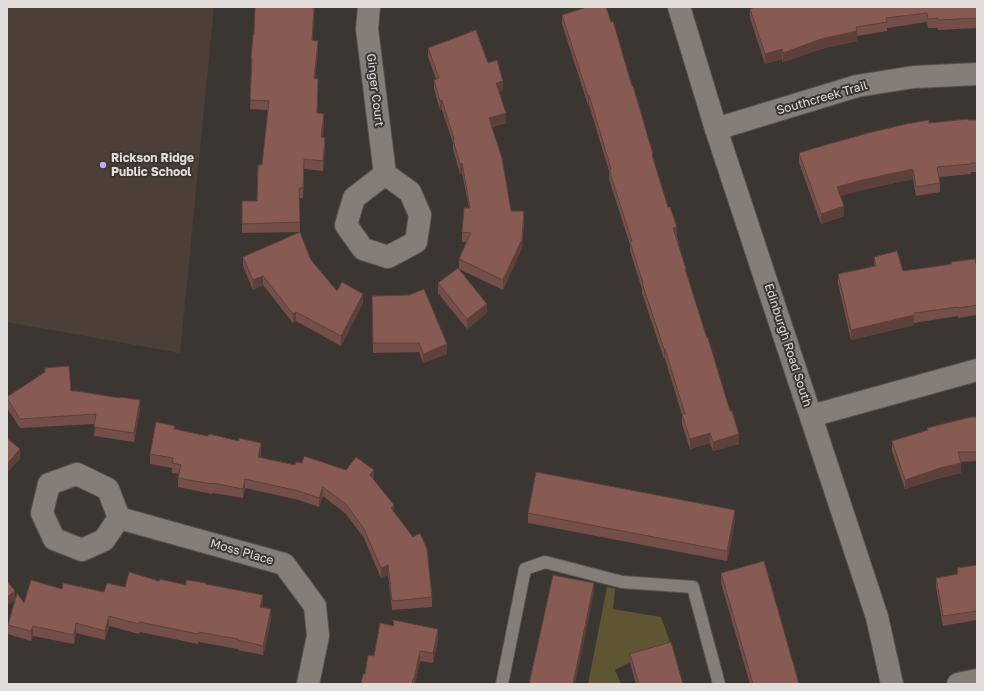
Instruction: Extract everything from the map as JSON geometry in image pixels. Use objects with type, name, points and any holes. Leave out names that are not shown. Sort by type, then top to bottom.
[{"type":"street","name":"Ginger Court","points":[[368,7],[367,29],[385,174]]},
{"type":"street","name":"Edinburgh Road South","points":[[679,7],[716,129],[877,617],[892,684]]},
{"type":"street","name":"Southcreek Trail","points":[[716,129],[857,86],[914,77],[977,74]]},
{"type":"street","points":[[811,416],[977,370]]},
{"type":"street","name":"Moss Place","points":[[119,518],[284,564],[315,606],[318,636],[308,684]]},
{"type":"street","points":[[958,684],[977,680]]},
{"type":"lane","points":[[502,684],[525,569],[545,562],[622,582],[693,587],[719,684]]},
{"type":"shaded area","name":"Rickson Ridge Public School","points":[[7,7],[214,7],[180,353],[7,322]]},
{"type":"shaded area","points":[[607,587],[615,589],[613,609],[661,617],[670,642],[615,670],[621,684],[588,684]]},
{"type":"building","points":[[255,7],[314,8],[312,40],[318,41],[314,78],[318,79],[317,113],[324,114],[321,137],[325,138],[323,161],[304,159],[303,188],[299,188],[300,222],[242,224],[242,201],[257,201],[258,165],[262,165],[269,101],[250,100],[251,59]]},
{"type":"building","points":[[587,7],[606,7],[611,22],[613,21],[668,207],[670,207],[677,227],[673,228],[685,269],[730,411],[732,411],[739,434],[713,442],[710,433],[690,439],[682,414],[685,414],[665,349],[642,283],[630,242],[632,241],[609,170],[611,169],[589,95],[588,96],[562,15]]},
{"type":"building","points":[[756,7],[977,7],[977,18],[938,20],[938,18],[928,19],[927,13],[886,18],[887,22],[856,27],[857,31],[821,39],[783,53],[782,49],[765,54],[750,9]]},
{"type":"building","points":[[476,30],[488,63],[497,60],[503,81],[496,83],[506,113],[489,118],[502,158],[511,211],[524,211],[522,239],[503,280],[459,259],[471,233],[462,232],[464,208],[470,208],[462,163],[460,164],[442,100],[440,101],[434,80],[439,78],[428,48]]},
{"type":"building","points":[[968,119],[977,120],[977,163],[937,167],[940,183],[916,187],[913,169],[837,187],[844,206],[821,214],[799,153],[868,133],[906,124],[929,120],[929,123]]},
{"type":"building","points":[[300,232],[311,260],[337,291],[342,282],[363,294],[341,336],[296,312],[293,314],[263,276],[253,280],[243,257]]},
{"type":"building","points":[[897,251],[903,271],[975,259],[977,268],[977,305],[914,313],[914,315],[851,330],[838,274],[876,266],[874,257]]},
{"type":"building","points":[[458,268],[487,304],[467,319],[438,283]]},
{"type":"building","points":[[424,289],[447,344],[423,354],[419,343],[373,343],[372,296],[409,295]]},
{"type":"building","points":[[69,366],[71,391],[140,400],[134,433],[94,427],[96,414],[20,419],[7,397],[45,372],[45,368]]},
{"type":"building","points":[[971,417],[977,417],[977,452],[958,452],[961,463],[940,468],[905,480],[892,441],[928,430],[927,428]]},
{"type":"building","points":[[156,422],[175,426],[174,429],[208,436],[209,434],[239,441],[239,438],[261,443],[258,457],[295,465],[296,462],[302,463],[304,456],[346,470],[356,457],[374,470],[370,475],[394,505],[391,508],[413,537],[420,533],[427,549],[432,597],[392,601],[388,565],[381,568],[364,529],[346,504],[323,487],[319,498],[299,491],[245,479],[243,489],[178,478],[181,465],[172,463],[173,458],[150,454]]},
{"type":"building","points":[[7,438],[20,449],[7,464]]},
{"type":"building","points":[[536,472],[735,510],[727,551],[528,513]]},
{"type":"building","points":[[764,561],[799,684],[753,684],[721,573]]},
{"type":"building","points":[[977,565],[977,611],[943,616],[936,578],[958,574],[957,568]]},
{"type":"building","points":[[129,572],[159,581],[160,579],[186,585],[186,580],[263,595],[260,607],[271,609],[263,646],[238,639],[199,632],[198,634],[140,622],[139,624],[109,616],[105,631],[76,623],[74,635],[33,626],[31,631],[8,625],[17,593],[24,603],[31,580],[62,589],[63,583],[104,592],[107,583],[125,587]]},
{"type":"building","points":[[553,575],[594,583],[573,684],[529,684]]},
{"type":"building","points":[[7,581],[15,591],[7,597]]},
{"type":"building","points":[[393,620],[438,629],[433,653],[420,651],[412,684],[361,684],[363,674],[365,674],[368,655],[374,656],[380,623],[394,626]]},
{"type":"building","points":[[671,642],[683,684],[639,684],[630,654]]},
{"type":"place","name":"Rickson Ridge Public School","points":[[103,165]]}]
